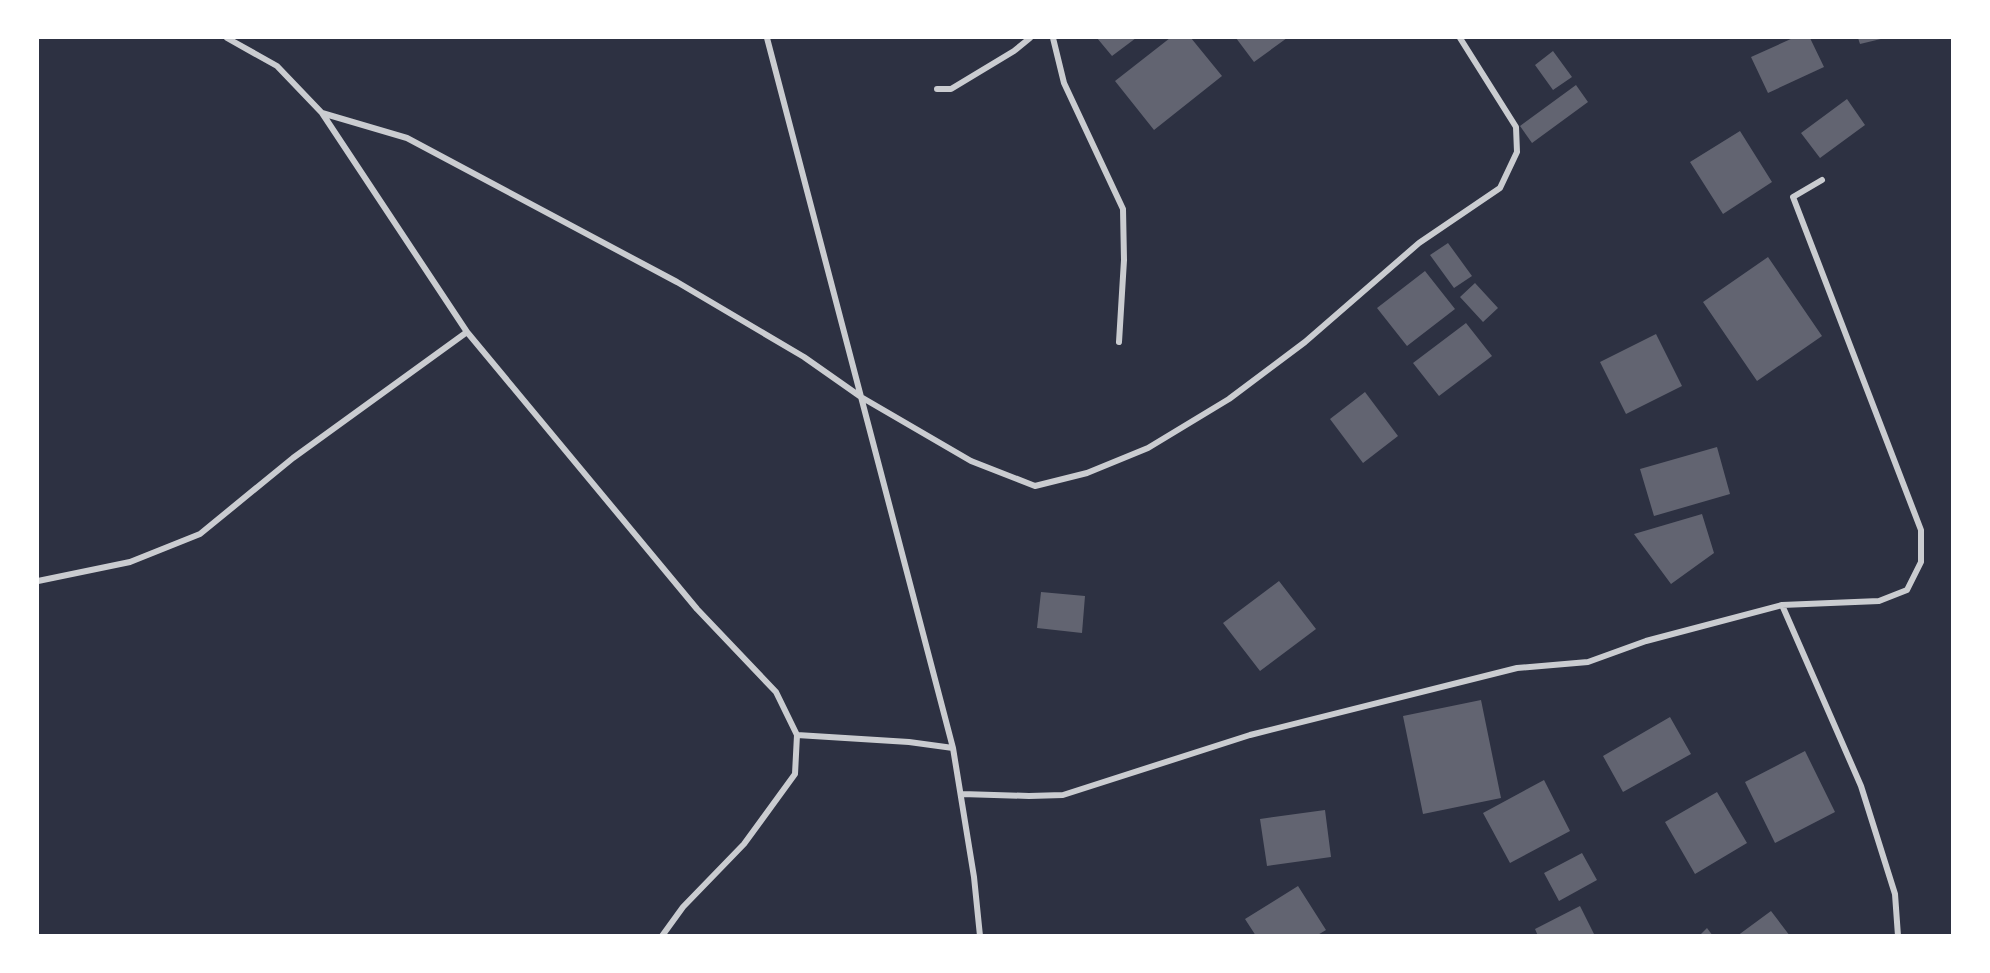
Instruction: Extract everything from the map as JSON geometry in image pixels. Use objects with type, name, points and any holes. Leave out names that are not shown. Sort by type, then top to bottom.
[{"type":"street","points":[[227,38],[277,66],[322,112],[467,332],[697,609],[776,692],[797,735],[795,774],[744,844],[683,907],[662,936]]},
{"type":"street","points":[[767,38],[953,748],[962,794],[980,936]]},
{"type":"street","points":[[937,89],[951,89],[1030,38]]},
{"type":"street","points":[[1053,38],[1064,83],[1123,209],[1124,260],[1119,342]]},
{"type":"street","points":[[322,112],[407,138],[676,282],[804,357],[861,397],[971,461],[1035,486],[1087,473],[1148,448],[1229,399],[1305,342],[1419,243],[1500,188],[1517,152],[1516,127],[1460,38]]},
{"type":"street","points":[[962,794],[1063,795],[1250,735],[1517,668],[1588,662],[1646,641],[1782,605],[1879,601],[1907,590],[1921,562],[1921,530],[1793,197],[1822,180]]},
{"type":"street","points":[[38,581],[130,562],[200,534],[293,458],[467,332]]},
{"type":"street","points":[[1782,605],[1861,786],[1895,894],[1898,936]]},
{"type":"street","points":[[797,735],[909,742],[953,748]]},
{"type":"building","points":[[1097,38],[1136,38],[1112,56]]},
{"type":"building","points":[[1170,38],[1191,38],[1222,76],[1154,130],[1115,81]]},
{"type":"building","points":[[1236,38],[1287,38],[1254,62]]},
{"type":"building","points":[[1793,38],[1810,38],[1824,67],[1768,93],[1751,57]]},
{"type":"building","points":[[1858,38],[1885,38],[1860,44]]},
{"type":"building","points":[[1553,51],[1572,77],[1553,90],[1535,65]]},
{"type":"building","points":[[1576,85],[1588,102],[1532,143],[1520,126]]},
{"type":"building","points":[[1847,99],[1865,125],[1820,158],[1801,133]]},
{"type":"building","points":[[1740,131],[1772,182],[1723,214],[1690,162]]},
{"type":"building","points":[[1448,243],[1472,276],[1454,288],[1430,255]]},
{"type":"building","points":[[1768,257],[1822,336],[1757,381],[1703,302]]},
{"type":"building","points":[[1425,271],[1455,309],[1407,346],[1377,308]]},
{"type":"building","points":[[1475,283],[1498,308],[1483,322],[1460,297]]},
{"type":"building","points":[[1466,323],[1492,356],[1439,396],[1413,363]]},
{"type":"building","points":[[1656,334],[1682,386],[1626,414],[1600,362]]},
{"type":"building","points":[[1365,392],[1398,436],[1363,463],[1330,419]]},
{"type":"building","points":[[1717,447],[1730,494],[1654,516],[1640,469]]},
{"type":"building","points":[[1702,514],[1714,553],[1671,584],[1634,534]]},
{"type":"building","points":[[1279,581],[1316,629],[1260,671],[1223,623]]},
{"type":"building","points":[[1041,592],[1085,596],[1082,633],[1037,628]]},
{"type":"building","points":[[1481,700],[1501,798],[1423,814],[1403,716]]},
{"type":"building","points":[[1670,717],[1691,754],[1623,792],[1603,756]]},
{"type":"building","points":[[1805,751],[1835,812],[1775,843],[1745,782]]},
{"type":"building","points":[[1544,780],[1570,831],[1510,863],[1483,813]]},
{"type":"building","points":[[1717,792],[1747,843],[1695,874],[1665,822]]},
{"type":"building","points":[[1325,810],[1331,857],[1267,866],[1260,819]]},
{"type":"building","points":[[1582,853],[1597,880],[1559,901],[1544,873]]},
{"type":"building","points":[[1298,886],[1326,930],[1316,936],[1256,936],[1245,919]]},
{"type":"building","points":[[1580,906],[1595,936],[1538,936],[1535,929]]},
{"type":"building","points":[[1771,911],[1790,936],[1737,936]]},
{"type":"building","points":[[1707,928],[1713,936],[1699,936]]}]
